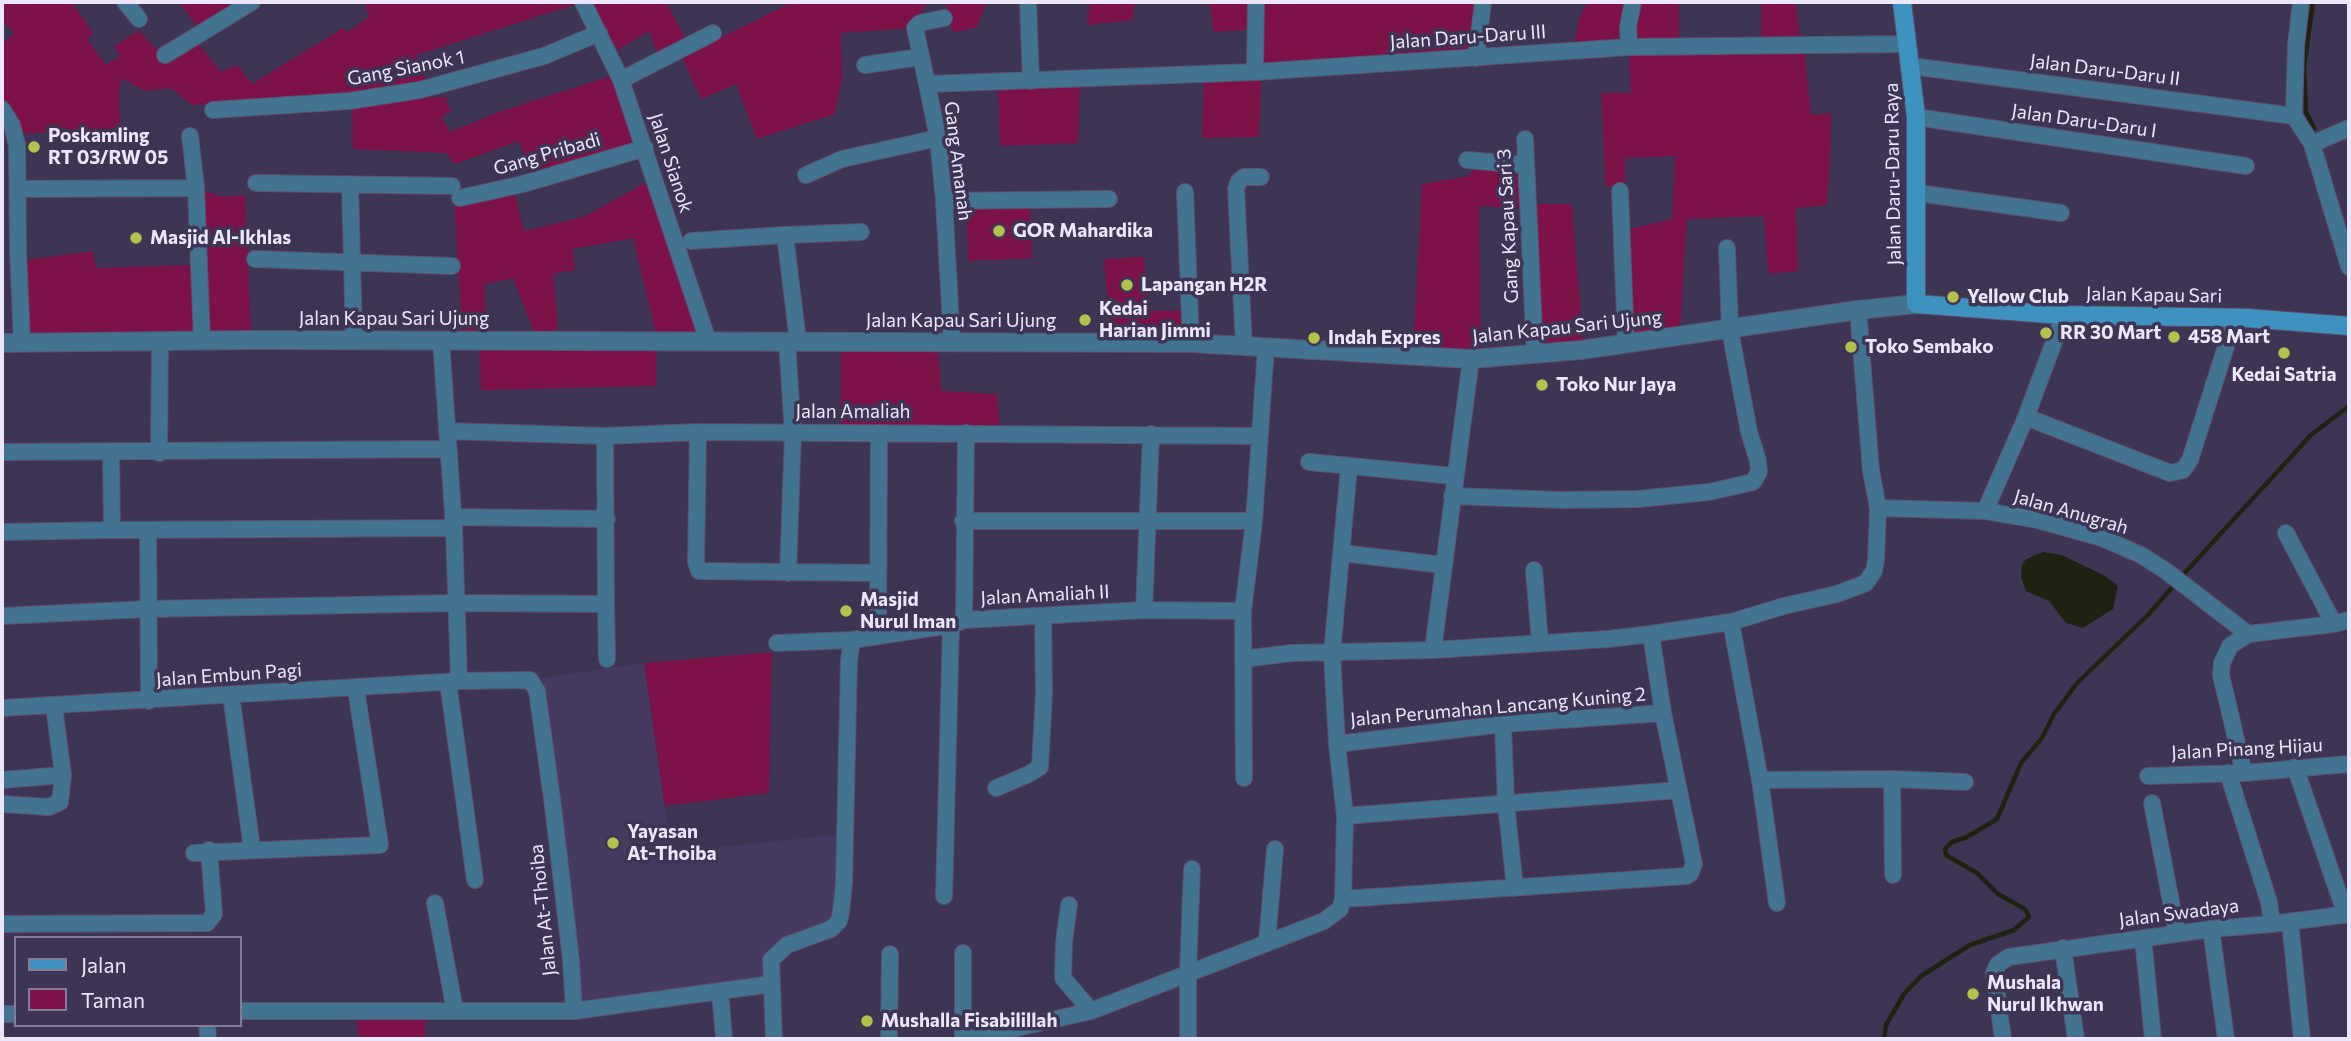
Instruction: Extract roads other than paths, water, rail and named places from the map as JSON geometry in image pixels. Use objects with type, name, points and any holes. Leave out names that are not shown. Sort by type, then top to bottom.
[{"type":"main road","name":"Jalan Daru-Daru Raya","points":[[1902,2],[1916,117],[1916,304]]},
{"type":"main road","name":"Jalan Kapau Sari","points":[[1916,304],[2064,315],[2235,318],[2349,326]]},
{"type":"street","points":[[125,2],[139,19]]},
{"type":"street","points":[[165,55],[252,2]]},
{"type":"street","name":"Jalan Sianok","points":[[583,2],[621,80],[708,341]]},
{"type":"street","points":[[1028,2],[1031,81]]},
{"type":"street","points":[[1255,72],[1256,2]]},
{"type":"street","points":[[1476,58],[1483,2]]},
{"type":"street","points":[[1629,47],[1633,2]]},
{"type":"street","points":[[2301,2],[2295,44],[2294,116],[2312,144],[2349,267]]},
{"type":"street","points":[[927,84],[916,26],[944,18]]},
{"type":"street","name":"Gang Sianok 1","points":[[213,110],[349,101],[420,90],[544,56],[599,33]]},
{"type":"street","points":[[621,80],[713,33]]},
{"type":"street","name":"Jalan Daru-Daru III","points":[[1031,81],[1255,72],[1629,47],[1908,44]]},
{"type":"street","points":[[865,65],[922,57]]},
{"type":"street","name":"Jalan Daru-Daru II","points":[[1911,66],[2294,116]]},
{"type":"street","name":"Gang Amanah","points":[[953,342],[944,201],[937,138],[927,84],[1031,81]]},
{"type":"street","points":[[2,109],[9,117],[15,132],[19,162],[22,342]]},
{"type":"street","name":"Jalan Daru-Daru I","points":[[1916,117],[2246,166]]},
{"type":"street","points":[[2312,144],[2349,128]]},
{"type":"street","points":[[190,136],[196,188],[202,341]]},
{"type":"street","points":[[806,175],[842,159],[937,138]]},
{"type":"street","name":"Gang Kapau Sari 3","points":[[1525,139],[1535,354]]},
{"type":"street","name":"Gang Pribadi","points":[[256,183],[350,184],[456,192],[523,184],[645,148]]},
{"type":"street","points":[[1467,160],[1526,164]]},
{"type":"street","points":[[1244,346],[1236,189],[1244,177],[1261,177]]},
{"type":"street","points":[[350,184],[354,340]]},
{"type":"street","points":[[18,189],[196,188]]},
{"type":"street","points":[[1620,191],[1626,344]]},
{"type":"street","points":[[1185,192],[1191,342]]},
{"type":"street","points":[[1918,192],[2061,213]]},
{"type":"street","points":[[944,201],[1110,200]]},
{"type":"street","points":[[691,241],[861,232]]},
{"type":"street","points":[[785,235],[793,341],[788,573]]},
{"type":"street","points":[[1452,496],[1562,500],[1638,499],[1709,492],[1753,482],[1757,476],[1758,461],[1749,432],[1730,330],[1727,248]]},
{"type":"street","points":[[255,259],[452,266]]},
{"type":"street","name":"Jalan Kapau Sari Ujung","points":[[2,342],[1191,342],[1471,359],[1626,344],[1916,304]]},
{"type":"street","points":[[1243,659],[1292,653],[1433,650],[1651,634],[1731,622],[1837,594],[1866,583],[1877,560],[1878,508],[1871,471],[1858,310]]},
{"type":"street","points":[[1985,511],[2026,417],[2064,315]]},
{"type":"street","points":[[2026,417],[2171,473],[2183,470],[2190,460],[2235,318]]},
{"type":"street","points":[[159,453],[160,340]]},
{"type":"street","points":[[441,340],[457,603],[453,682],[475,880]]},
{"type":"street","points":[[1244,778],[1243,611],[1254,521],[1266,347]]},
{"type":"street","points":[[1433,650],[1471,359]]},
{"type":"street","name":"Jalan Amaliah","points":[[447,431],[605,436],[698,432],[1258,436]]},
{"type":"street","points":[[698,432],[697,569],[705,573],[877,573]]},
{"type":"street","points":[[878,636],[879,433]]},
{"type":"street","points":[[944,897],[966,433]]},
{"type":"street","points":[[1144,610],[1151,434]]},
{"type":"street","points":[[605,436],[607,659]]},
{"type":"street","points":[[2,452],[448,449]]},
{"type":"street","points":[[111,452],[112,530]]},
{"type":"street","points":[[1309,462],[1454,476]]},
{"type":"street","points":[[969,1039],[994,1036],[1091,1011],[1331,917],[1340,909],[1343,899],[1345,816],[1337,744],[1332,653],[1349,467]]},
{"type":"street","name":"Jalan Anugrah","points":[[1878,508],[1985,511],[2038,520],[2102,538],[2141,555],[2166,571],[2248,634]]},
{"type":"street","points":[[2,532],[607,519]]},
{"type":"street","points":[[963,521],[1254,521]]},
{"type":"street","points":[[148,530],[149,701]]},
{"type":"street","points":[[2272,924],[2269,902],[2236,773],[2221,675],[2225,655],[2230,646],[2248,634],[2342,622],[2286,533]]},
{"type":"street","points":[[1342,553],[1443,565]]},
{"type":"street","points":[[1534,570],[1540,643]]},
{"type":"street","points":[[2,616],[148,609],[457,603],[606,604]]},
{"type":"street","name":"Jalan Amaliah II","points":[[778,643],[852,640],[958,622],[1144,610],[1243,611]]},
{"type":"street","points":[[996,788],[1029,774],[1040,766],[1044,692],[1043,617]]},
{"type":"street","points":[[1731,622],[1760,780],[1777,903]]},
{"type":"street","points":[[1343,899],[1690,874],[1694,864],[1663,713],[1651,634]]},
{"type":"street","points":[[774,1039],[771,968],[774,955],[787,945],[831,929],[839,921],[841,912],[845,883],[849,660],[852,640]]},
{"type":"street","name":"Jalan At-Thoiba","points":[[453,682],[530,680],[537,691],[571,960],[574,1011]]},
{"type":"street","name":"Jalan Embun Pagi","points":[[2,708],[453,682]]},
{"type":"street","points":[[2,924],[207,923],[214,914],[201,851],[380,845],[356,689]]},
{"type":"street","points":[[231,695],[252,849]]},
{"type":"street","points":[[2,804],[32,808],[56,806],[62,794],[63,775],[54,706]]},
{"type":"street","name":"Jalan Perumahan Lancang Kuning 2","points":[[1337,744],[1503,724],[1663,713]]},
{"type":"street","points":[[1503,724],[1506,804],[1514,888]]},
{"type":"street","name":"Jalan Pinang Hijau","points":[[2148,775],[2236,773],[2349,764]]},
{"type":"street","points":[[2295,767],[2348,914]]},
{"type":"street","points":[[2,780],[63,775]]},
{"type":"street","points":[[1760,780],[1892,779],[1965,782]]},
{"type":"street","points":[[1892,779],[1893,875]]},
{"type":"street","points":[[1345,816],[1679,790]]},
{"type":"street","points":[[2152,803],[2177,933]]},
{"type":"street","points":[[1267,942],[1275,849]]},
{"type":"street","points":[[1188,1039],[1192,869]]},
{"type":"street","points":[[435,903],[455,1011]]},
{"type":"street","points":[[1069,905],[1063,978],[1091,1011]]},
{"type":"street","name":"Jalan Swadaya","points":[[2003,1039],[1994,973],[1998,964],[2014,956],[2177,933],[2348,914]]},
{"type":"street","points":[[2290,922],[2302,1039]]},
{"type":"street","points":[[2211,929],[2226,1039]]},
{"type":"street","points":[[2143,938],[2153,1039]]},
{"type":"street","points":[[2063,948],[2076,1039]]},
{"type":"street","points":[[963,953],[963,1039]]},
{"type":"street","points":[[889,1039],[890,954]]},
{"type":"street","points":[[242,1010],[574,1011],[772,984]]},
{"type":"street","points":[[720,990],[724,1039]]},
{"type":"waterway","points":[[2313,2],[2304,67],[2306,112],[2314,128]]},
{"type":"waterway","points":[[2181,577],[2311,435],[2349,406]]},
{"type":"waterway","points":[[1884,1039],[1886,1025],[1904,994],[1921,976],[1970,945],[2014,930],[2029,917],[2025,909],[1998,894],[1977,873],[1946,855],[1945,849],[1952,842],[1967,837],[1997,819],[2021,763],[2042,738],[2054,714],[2077,683],[2148,615],[2175,584]]},
{"type":"place","name":"Poskamling RT 03/RW 05","points":[[34,147]]},
{"type":"place","name":"GOR Mahardika","points":[[999,231]]},
{"type":"place","name":"Masjid Al-Ikhlas","points":[[136,238]]},
{"type":"place","name":"Lapangan H2R","points":[[1127,285]]},
{"type":"place","name":"Yellow Club","points":[[1953,297]]},
{"type":"place","name":"Kedai Harian Jimmi","points":[[1085,320]]},
{"type":"place","name":"RR 30 Mart","points":[[2046,333]]},
{"type":"place","name":"458 Mart","points":[[2174,337]]},
{"type":"place","name":"Indah Expres","points":[[1314,338]]},
{"type":"place","name":"Toko Sembako","points":[[1851,347]]},
{"type":"place","name":"Kedai Satria","points":[[2284,353]]},
{"type":"place","name":"Toko Nur Jaya","points":[[1542,385]]},
{"type":"place","name":"Masjid Nurul Iman","points":[[846,611]]},
{"type":"place","name":"Yayasan At-Thoiba","points":[[613,843]]},
{"type":"place","name":"Mushala Nurul Ikhwan","points":[[1973,994]]},
{"type":"place","name":"Mushalla Fisabilillah","points":[[867,1021]]}]
